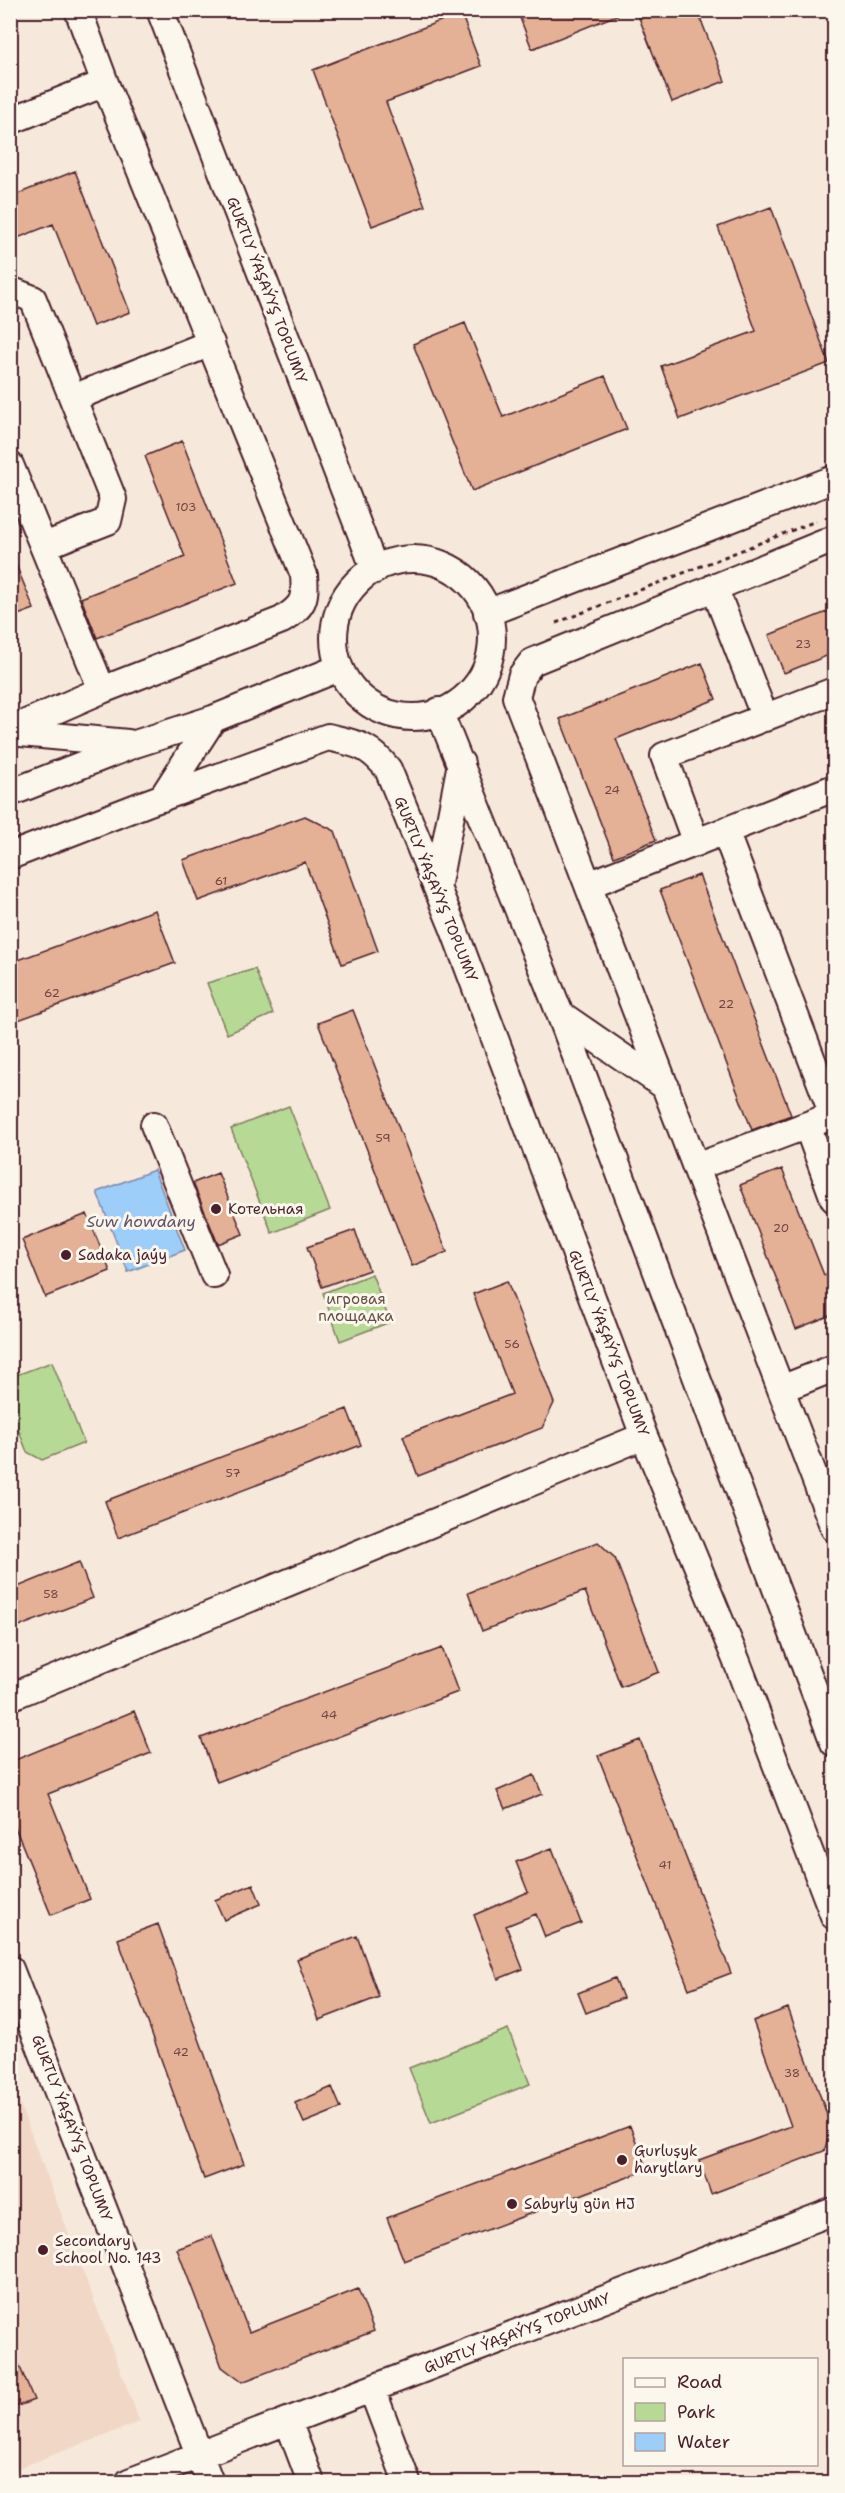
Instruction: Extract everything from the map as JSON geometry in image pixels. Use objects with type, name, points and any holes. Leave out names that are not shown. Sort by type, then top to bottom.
[{"type":"street","points":[[10,731],[102,690],[282,620],[299,609],[306,594],[304,575],[105,83],[78,10]]},
{"type":"street","name":"GURTLY ÝAŞAÝYŞ TOPLUMY","points":[[160,10],[375,570]]},
{"type":"street","points":[[10,121],[105,83]]},
{"type":"street","points":[[10,290],[33,299],[113,499],[108,521],[44,546]]},
{"type":"street","points":[[73,398],[211,343]]},
{"type":"street","points":[[10,465],[21,521],[44,546],[102,690]]},
{"type":"street","points":[[488,613],[834,479]]},
{"type":"street","points":[[834,539],[532,662],[522,675],[516,697],[834,1528]]},
{"type":"street","points":[[404,560],[419,560],[441,565],[461,576],[472,586],[488,613],[491,644],[483,674],[463,699],[450,708],[421,717],[406,717],[378,710],[355,692],[339,668],[334,640],[339,612],[353,588],[375,570],[404,560]]},
{"type":"street","points":[[714,588],[765,718]]},
{"type":"street","points":[[10,793],[135,744],[213,719],[339,668]]},
{"type":"street","points":[[696,843],[664,756],[834,691]]},
{"type":"street","points":[[439,711],[560,1014],[834,1743]]},
{"type":"street","points":[[10,856],[162,798],[213,719]]},
{"type":"street","points":[[10,731],[135,744]]},
{"type":"street","name":"GURTLY ÝAŞAÝYŞ TOPLUMY","points":[[162,798],[328,737],[353,743],[375,752],[388,769],[437,888],[644,1436],[737,1662],[834,1916]]},
{"type":"street","points":[[437,888],[461,763]]},
{"type":"street","points":[[588,885],[834,788]]},
{"type":"street","points":[[696,1167],[834,1115],[725,831]]},
{"type":"street","points":[[560,1014],[666,1087]]},
{"type":"street","points":[[154,1125],[213,1275]]},
{"type":"street","points":[[807,1125],[834,1199]]},
{"type":"street","points":[[781,1389],[834,1368]]},
{"type":"street","points":[[10,1696],[644,1436]]},
{"type":"street","name":"GURTLY ÝAŞAÝYŞ TOPLUMY","points":[[10,1969],[210,2482]]},
{"type":"street","name":"GURTLY ÝAŞAÝYŞ TOPLUMY","points":[[129,2482],[834,2211]]},
{"type":"street","points":[[372,2389],[407,2482]]},
{"type":"street","points":[[288,2421],[311,2482]]},
{"type":"path","points":[[556,623],[834,514]]},
{"type":"shaded area","name":"Secondary School No. 143","points":[[10,2078],[140,2422],[11,2471],[10,2471]]},
{"type":"green space","points":[[255,969],[273,1014],[227,1034],[207,983]]},
{"type":"green space","points":[[289,1106],[330,1210],[272,1233],[231,1129]]},
{"type":"green space","name":"игровая площадка","points":[[372,1274],[390,1322],[340,1341],[323,1293]]},
{"type":"green space","points":[[52,1362],[84,1443],[42,1460],[27,1452],[11,1410],[11,1377]]},
{"type":"green space","points":[[508,2029],[530,2084],[431,2123],[409,2068]]},
{"type":"water","name":"Suw howdany","points":[[154,1170],[185,1250],[128,1272],[97,1192]]},
{"type":"building","points":[[517,10],[627,10],[627,11],[532,49]]},
{"type":"building","points":[[636,10],[697,10],[725,81],[672,102]]},
{"type":"building","points":[[461,13],[481,66],[386,102],[425,206],[372,226],[313,70]]},
{"type":"building","points":[[75,171],[130,312],[93,326],[53,224],[10,241],[10,197]]},
{"type":"building","points":[[771,207],[829,363],[680,419],[661,366],[756,331],[718,227]]},
{"type":"building","points":[[465,323],[503,417],[605,376],[627,429],[472,491],[413,344]]},
{"type":"building","points":[[182,441],[237,583],[97,638],[81,598],[185,557],[145,456]]},
{"type":"building","points":[[10,550],[34,609],[10,618]]},
{"type":"building","points":[[834,609],[834,653],[784,673],[769,635]]},
{"type":"building","points":[[702,663],[716,699],[616,739],[656,840],[614,857],[560,719]]},
{"type":"building","points":[[305,816],[335,831],[378,951],[342,964],[305,862],[198,901],[183,860]]},
{"type":"building","points":[[699,875],[791,1115],[752,1130],[660,890]]},
{"type":"building","points":[[155,910],[175,963],[10,1023],[10,963]]},
{"type":"building","points":[[353,1010],[447,1252],[412,1266],[318,1023]]},
{"type":"building","points":[[782,1169],[824,1275],[834,1271],[834,1314],[796,1329],[740,1185]]},
{"type":"building","name":"Котельная","points":[[218,1173],[243,1234],[218,1244],[193,1183]]},
{"type":"building","name":"Sadaka jaýy","points":[[87,1214],[110,1271],[45,1297],[22,1240]]},
{"type":"building","points":[[355,1230],[369,1270],[322,1287],[307,1247]]},
{"type":"building","points":[[507,1281],[554,1403],[542,1428],[418,1476],[403,1436],[512,1394],[473,1294]]},
{"type":"building","points":[[347,1409],[361,1445],[118,1538],[105,1501]]},
{"type":"building","points":[[598,1542],[615,1558],[659,1672],[621,1687],[585,1591],[482,1631],[468,1593]]},
{"type":"building","points":[[79,1562],[93,1598],[10,1630],[10,1590]]},
{"type":"building","points":[[442,1648],[458,1692],[217,1782],[201,1738]]},
{"type":"building","points":[[134,1711],[151,1753],[48,1794],[90,1899],[51,1915],[10,1815],[10,1770],[15,1760]]},
{"type":"building","points":[[640,1740],[731,1973],[689,1989],[598,1756]]},
{"type":"building","points":[[534,1775],[542,1794],[505,1809],[497,1791]]},
{"type":"building","points":[[552,1848],[581,1923],[545,1937],[536,1914],[506,1926],[523,1969],[498,1979],[474,1915],[528,1892],[516,1862]]},
{"type":"building","points":[[253,1884],[261,1904],[224,1920],[215,1900]]},
{"type":"building","points":[[158,1924],[244,2164],[204,2179],[118,1939]]},
{"type":"building","points":[[357,1936],[379,1997],[319,2020],[297,1959]]},
{"type":"building","points":[[615,1978],[623,1998],[586,2013],[578,1993]]},
{"type":"building","points":[[788,2008],[832,2128],[824,2151],[711,2194],[699,2160],[791,2126],[753,2021]]},
{"type":"building","points":[[332,2087],[341,2108],[304,2123],[295,2103]]},
{"type":"building","points":[[630,2126],[647,2170],[404,2261],[387,2218]]},
{"type":"building","points":[[212,2236],[249,2332],[358,2289],[374,2331],[242,2382],[222,2367],[177,2249]]},
{"type":"building","points":[[10,2344],[34,2400],[10,2409]]},
{"type":"place","name":"Котельная","points":[[216,1209]]},
{"type":"place","name":"Sadaka jaýy","points":[[66,1255]]},
{"type":"place","name":"Gurluşyk harytlary","points":[[622,2160]]},
{"type":"place","name":"Sabyrly gün HJ","points":[[512,2204]]},
{"type":"place","name":"Secondary School No. 143","points":[[43,2250]]}]
